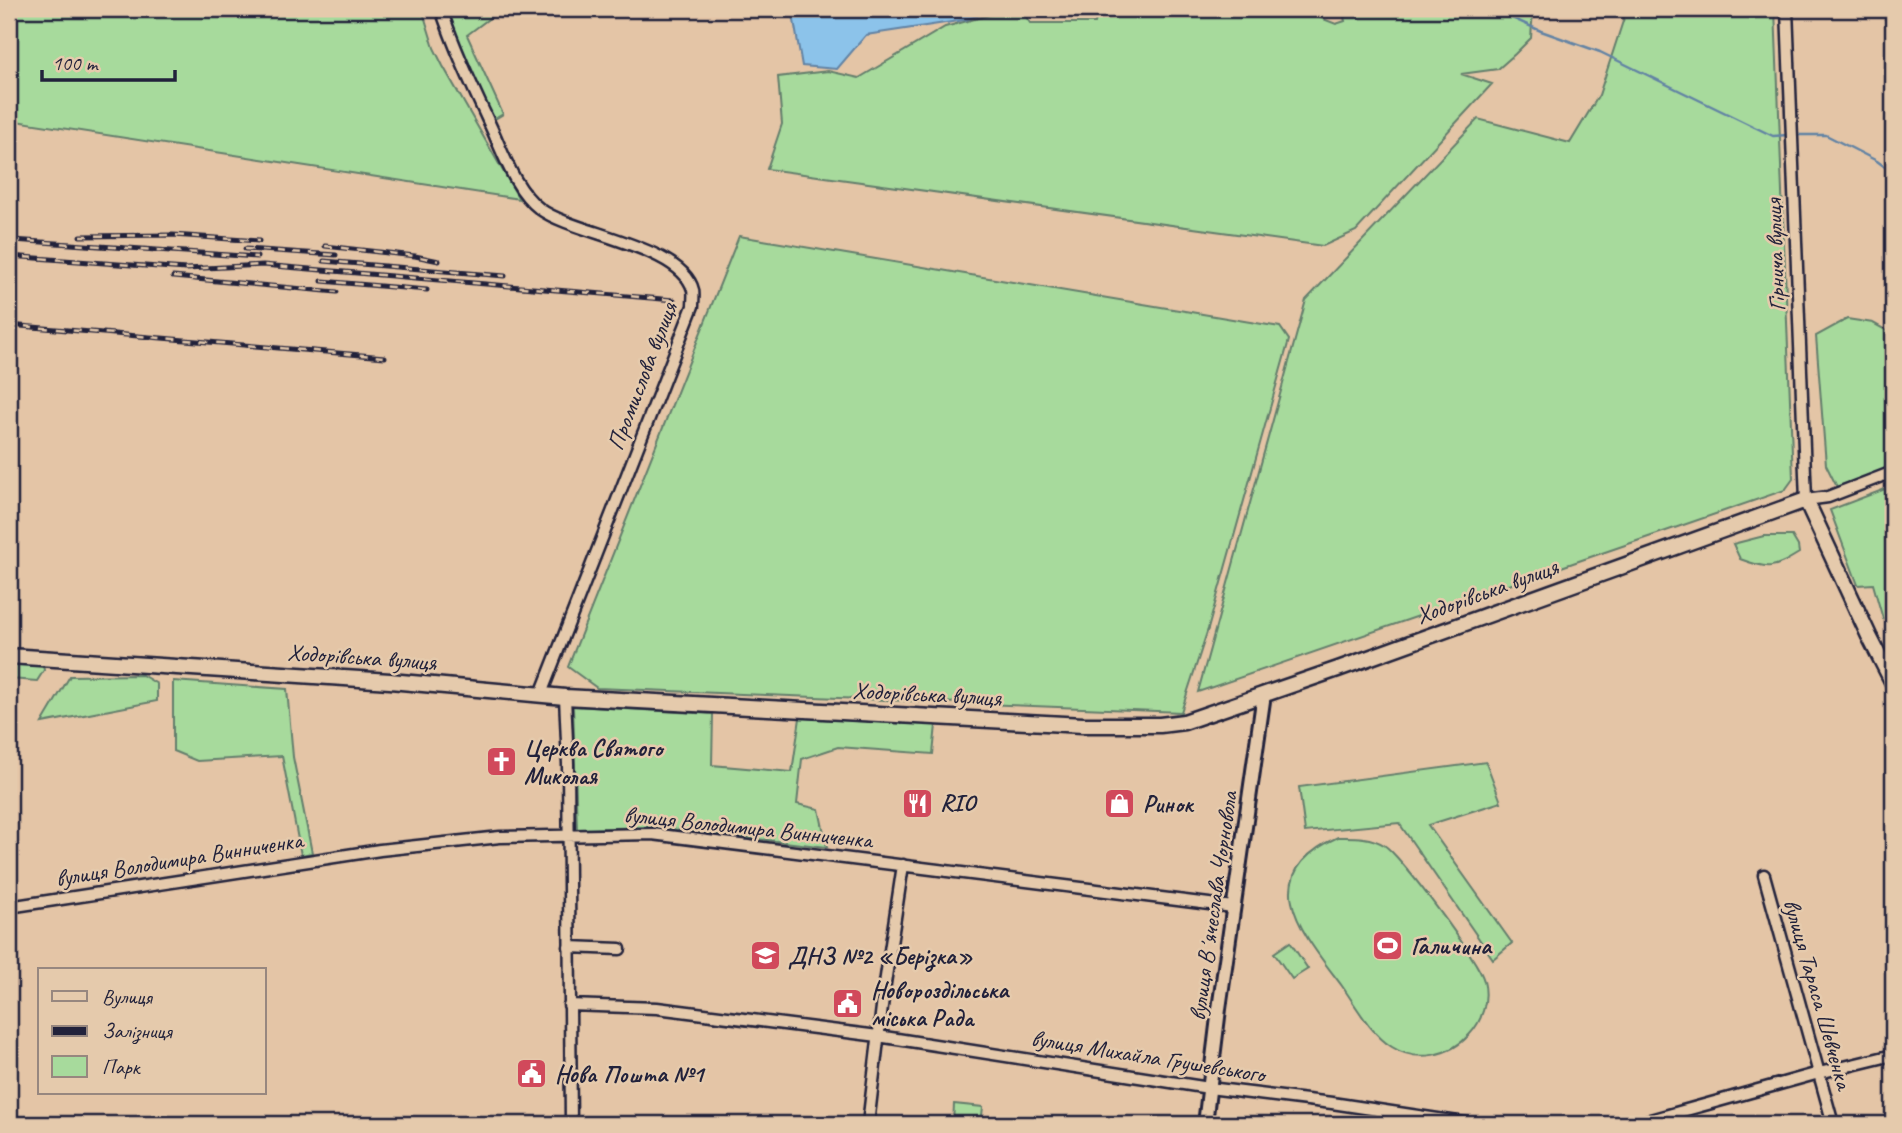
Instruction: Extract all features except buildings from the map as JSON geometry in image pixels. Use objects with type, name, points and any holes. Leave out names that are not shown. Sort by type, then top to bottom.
[{"type":"main road","name":"Ходорівська вулиця","points":[[9,656],[390,681],[565,697],[1083,725],[1160,725],[1184,722],[1338,669],[1806,500]]},
{"type":"main road","points":[[1806,500],[1893,683]]},
{"type":"street","name":"Промислова вулиця","points":[[441,9],[455,50],[517,183],[540,209],[574,225],[645,249],[678,269],[693,290],[693,306],[541,694]]},
{"type":"street","name":"Гірнича вулиця","points":[[1787,9],[1806,500]]},
{"type":"street","points":[[1806,500],[1829,497],[1893,472]]},
{"type":"street","name":"вулиця Вʼячеслава Чорновола","points":[[1205,1124],[1264,694]]},
{"type":"street","points":[[565,697],[571,1124]]},
{"type":"street","name":"вулиця Володимира Винниченка","points":[[9,907],[380,850],[500,837],[652,834],[1233,907]]},
{"type":"street","points":[[868,1124],[903,865]]},
{"type":"street","name":"вулиця Тараса Шевченка","points":[[1764,875],[1833,1124]]},
{"type":"street","points":[[569,947],[620,949]]},
{"type":"street","name":"вулиця Михайла Грушевського","points":[[569,1005],[657,1007],[878,1035],[1209,1088],[1471,1124]]},
{"type":"street","points":[[1636,1124],[1893,1055]]},
{"type":"green space","points":[[9,9],[422,9],[434,48],[443,66],[519,199],[9,120]]},
{"type":"green space","points":[[447,9],[528,9],[495,14],[467,35],[503,114],[493,120],[458,43]]},
{"type":"green space","points":[[1021,9],[1030,23],[1095,23],[1098,9],[1298,9],[1336,24],[1361,9],[1533,9],[1531,38],[1515,54],[1498,69],[1461,74],[1492,84],[1356,231],[1323,246],[767,169],[782,124],[778,77],[828,71],[859,78],[945,27]]},
{"type":"green space","points":[[1618,9],[1775,9],[1793,479],[1785,490],[1198,692],[1306,300],[1478,119],[1570,143],[1599,95],[1624,18]]},
{"type":"green space","points":[[739,236],[1280,327],[1289,340],[1208,629],[1181,712],[597,688],[568,667]]},
{"type":"green space","points":[[1847,319],[1873,323],[1893,334],[1893,467],[1837,487],[1826,465],[1816,336]]},
{"type":"green space","points":[[1893,486],[1893,618],[1883,619],[1873,584],[1858,585],[1830,510]]},
{"type":"green space","points":[[1764,536],[1792,536],[1799,553],[1771,566],[1740,559],[1733,544]]},
{"type":"green space","points":[[9,664],[43,666],[44,670],[37,681],[9,679]]},
{"type":"green space","points":[[142,675],[157,684],[157,701],[42,723],[70,676]]},
{"type":"green space","points":[[173,681],[287,689],[293,757],[312,853],[301,855],[282,756],[197,761],[173,751]]},
{"type":"green space","points":[[573,706],[713,714],[712,765],[792,772],[800,718],[936,725],[933,754],[838,747],[802,759],[797,804],[819,809],[827,847],[653,827],[577,829]]},
{"type":"green space","points":[[1486,762],[1501,802],[1428,825],[1512,943],[1493,959],[1399,823],[1305,832],[1299,787]]},
{"type":"green space","name":"Галичина","points":[[1338,837],[1373,840],[1393,853],[1438,910],[1479,970],[1486,996],[1481,1017],[1474,1030],[1452,1048],[1433,1055],[1412,1055],[1384,1041],[1364,1019],[1301,927],[1293,907],[1291,888],[1297,870],[1312,853]]},
{"type":"green space","points":[[1290,942],[1308,969],[1292,979],[1274,953]]},
{"type":"green space","points":[[954,1104],[983,1107],[981,1124],[953,1124]]},
{"type":"water","points":[[792,9],[998,9],[965,20],[866,35],[837,69],[802,66]]},
{"type":"waterway","points":[[1492,9],[1541,31],[1600,52],[1773,136],[1788,135]]},
{"type":"waterway","points":[[1795,135],[1826,135],[1877,161],[1893,173]]},
{"type":"railway","points":[[80,236],[173,235],[259,241]]},
{"type":"railway","points":[[13,240],[257,257]]},
{"type":"railway","points":[[325,246],[439,261]]},
{"type":"railway","points":[[245,249],[336,255]]},
{"type":"railway","points":[[9,256],[186,269],[263,265],[674,300]]},
{"type":"railway","points":[[324,261],[505,276]]},
{"type":"railway","points":[[173,277],[337,292]]},
{"type":"railway","points":[[322,281],[427,290]]},
{"type":"railway","points":[[9,325],[385,357]]},
{"type":"place","name":"Церква Святого Миколая","points":[[501,762]]},
{"type":"place","name":"RIO","points":[[917,803]]},
{"type":"place","name":"Ринок","points":[[1120,804]]},
{"type":"place","name":"Галичина","points":[[1388,946]]},
{"type":"place","name":"ДНЗ №2 «Берізка»","points":[[765,956]]},
{"type":"place","name":"Новороздільська міська Рада","points":[[848,1004]]},
{"type":"place","name":"Нова Пошта №1","points":[[532,1074]]}]
